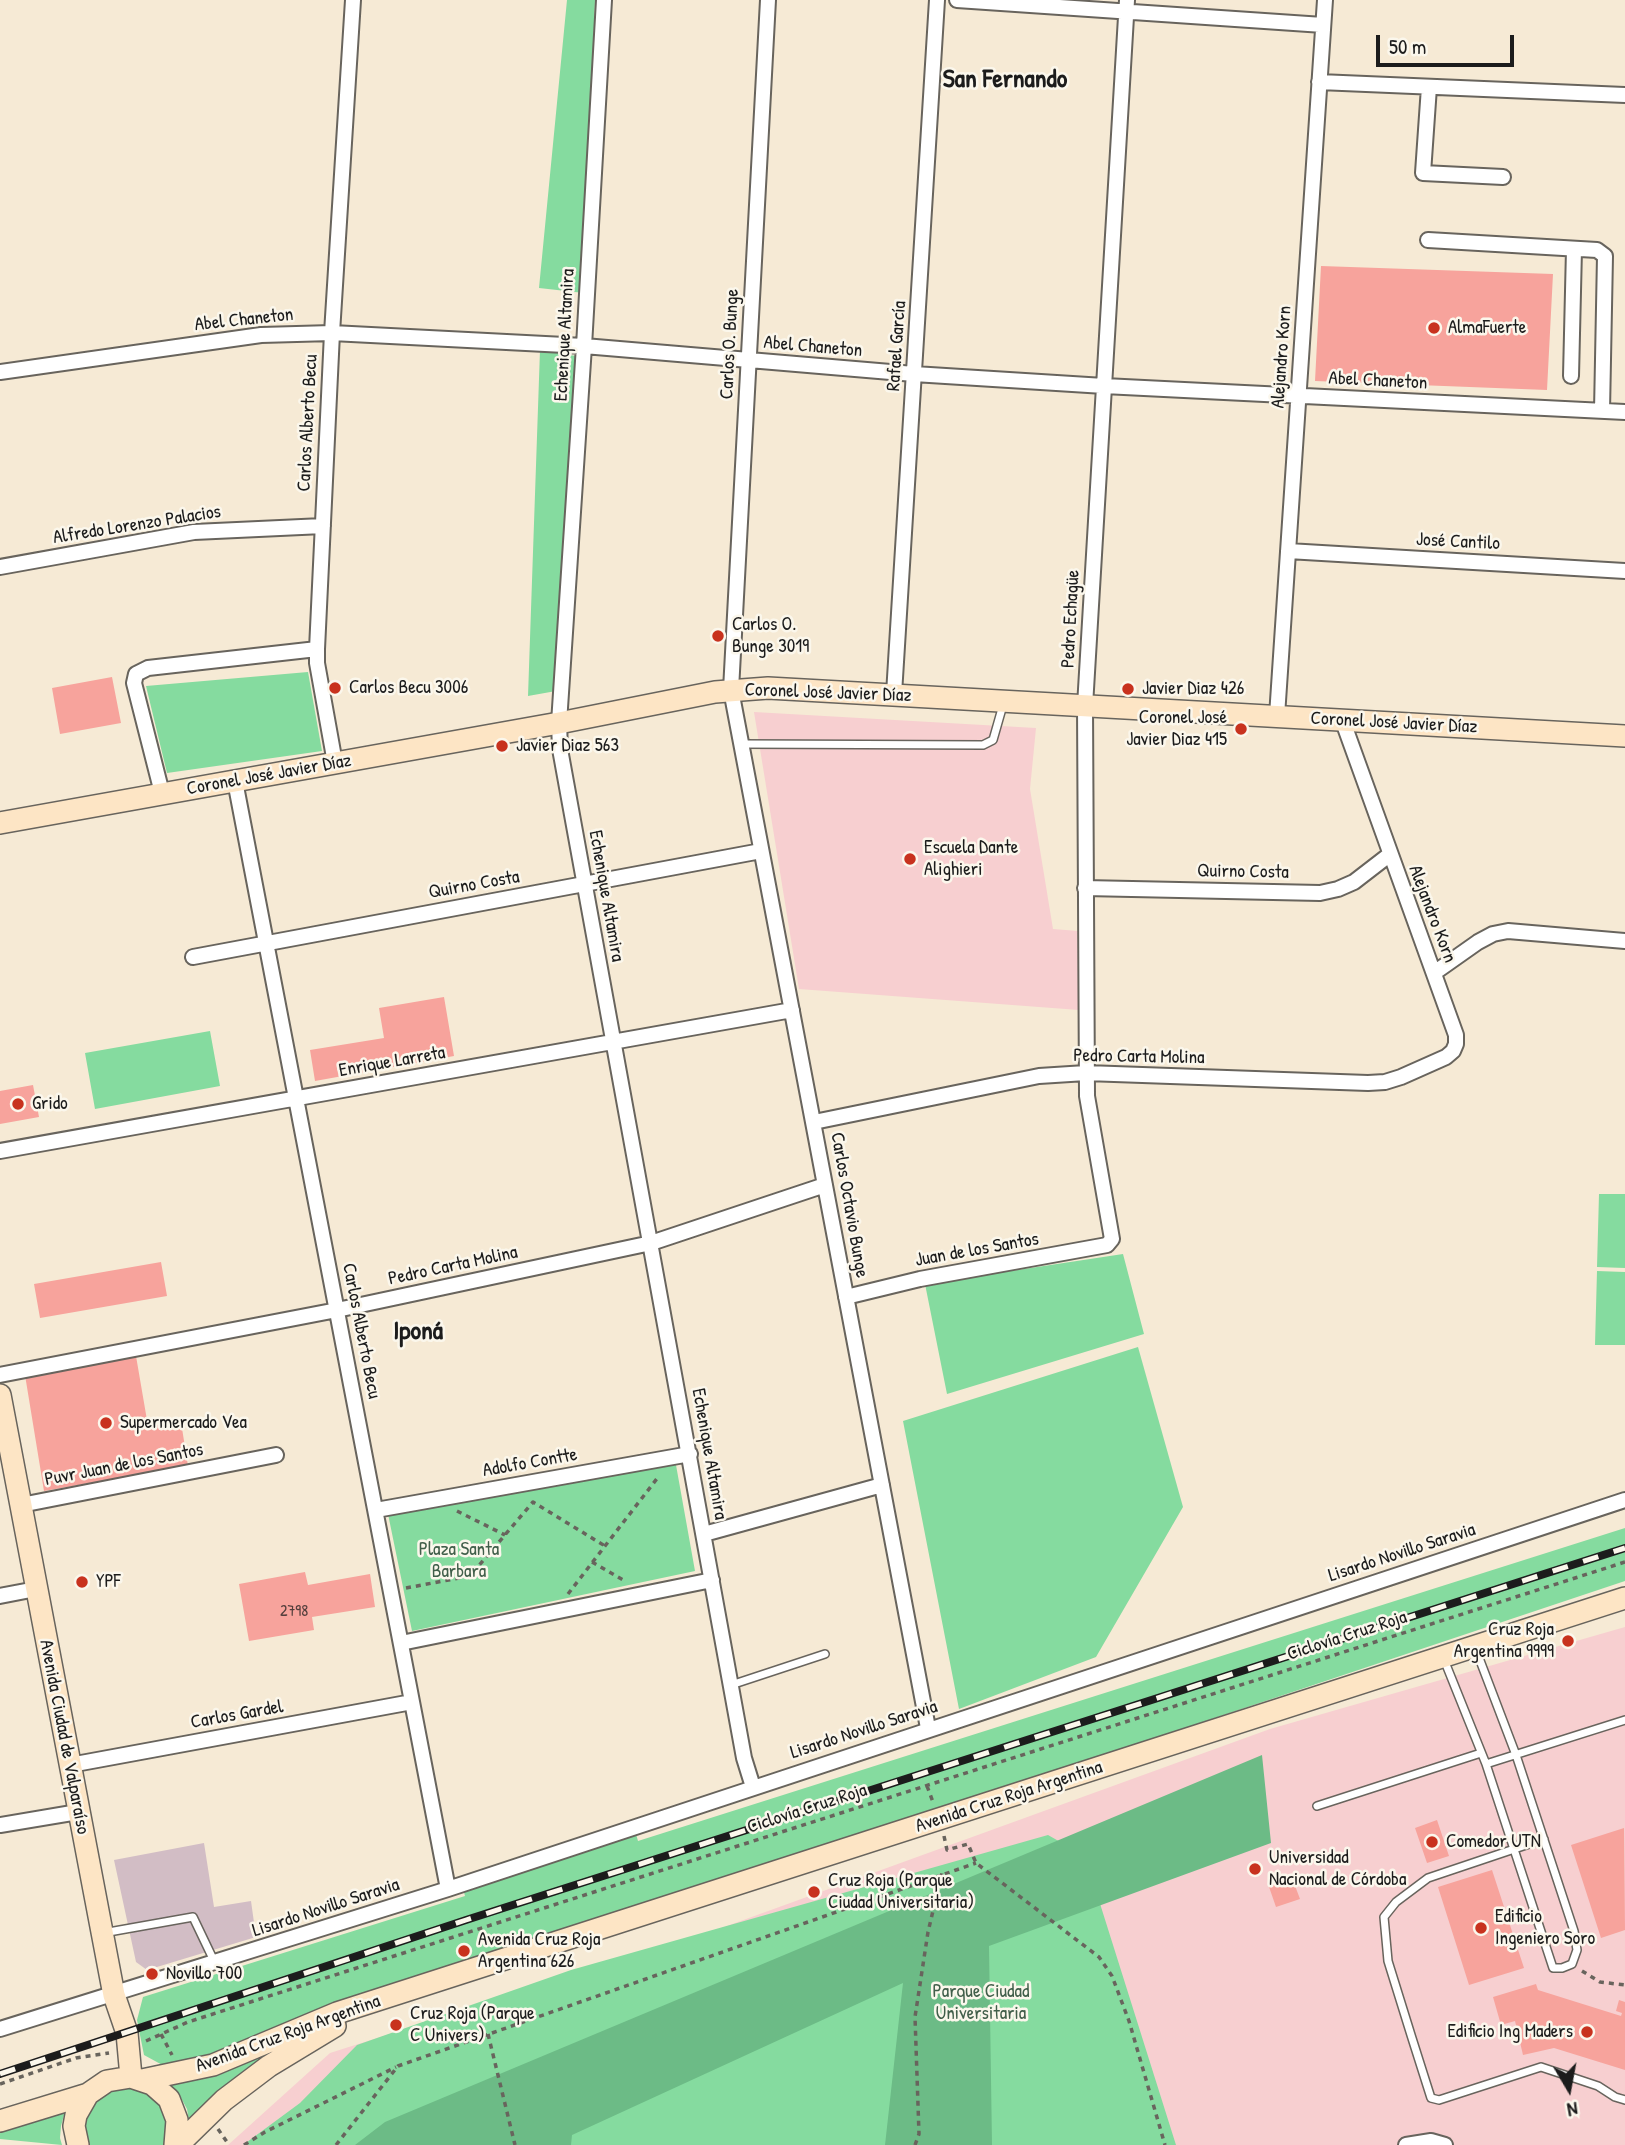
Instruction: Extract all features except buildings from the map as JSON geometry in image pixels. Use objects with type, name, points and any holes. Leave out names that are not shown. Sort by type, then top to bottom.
[{"type":"main road","name":"Coronel José Javier Díaz","points":[[0,823],[731,690],[768,688],[1625,736]]},
{"type":"main road","name":"Avenida Ciudad de Valparaíso","points":[[0,1395],[114,1995],[127,2033],[136,2079]]},
{"type":"main road","name":"Avenida Cruz Roja Argentina","points":[[88,2094],[107,2081],[136,2079],[213,2064],[337,2013],[1625,1598]]},
{"type":"main road","name":"Avenida Cruz Roja Argentina","points":[[176,2145],[224,2099],[269,2066],[318,2035],[393,1996]]},
{"type":"main road","points":[[136,2079],[162,2091],[174,2109],[178,2131],[176,2145]]},
{"type":"main road","points":[[0,2122],[88,2094]]},
{"type":"main road","points":[[78,2145],[76,2115],[88,2094]]},
{"type":"street","name":"Carlos Alberto Becu","points":[[335,763],[317,663],[317,649],[332,333],[353,0]]},
{"type":"street","name":"Echenique Altamira","points":[[604,0],[559,723],[560,749],[744,1758],[753,1787]]},
{"type":"street","name":"Carlos O. Bunge","points":[[731,690],[768,0]]},
{"type":"street","name":"Rafael García","points":[[894,694],[937,0]]},
{"type":"street","points":[[957,0],[1127,5],[1323,26]]},
{"type":"street","name":"Alejandro Korn","points":[[1277,716],[1325,0]]},
{"type":"street","name":"Pedro Echagüe","points":[[1112,1239],[1087,1096],[1085,706],[1127,5]]},
{"type":"street","points":[[1319,82],[1625,95]]},
{"type":"street","points":[[1429,87],[1423,173],[1503,177]]},
{"type":"street","points":[[1428,240],[1597,250],[1605,256],[1602,411]]},
{"type":"street","points":[[1572,376],[1574,249]]},
{"type":"street","name":"Abel Chaneton","points":[[0,372],[261,335],[332,333],[584,346],[914,374],[1104,386],[1625,412]]},
{"type":"street","name":"Alfredo Lorenzo Palacios","points":[[0,567],[194,532],[323,526]]},
{"type":"street","name":"José Cantilo","points":[[1288,551],[1625,571]]},
{"type":"street","points":[[162,793],[134,683],[136,674],[148,668],[317,649]]},
{"type":"street","name":"Carlos Octavio Bunge","points":[[731,690],[928,1728]]},
{"type":"street","name":"Alejandro Korn","points":[[1342,719],[1456,1035],[1456,1044]]},
{"type":"street","name":"Carlos Alberto Becu","points":[[235,781],[448,1889]]},
{"type":"street","name":"Quirno Costa","points":[[193,957],[761,851]]},
{"type":"street","name":"Quirno Costa","points":[[1086,888],[1320,893],[1354,882],[1389,855]]},
{"type":"street","points":[[1434,973],[1478,942],[1493,934],[1508,931],[1625,941]]},
{"type":"street","name":"Enrique Larreta","points":[[0,1151],[792,1010]]},
{"type":"street","name":"Pedro Carta Molina","points":[[814,1122],[1016,1079],[1086,1073],[1385,1082],[1446,1057],[1456,1044]]},
{"type":"street","name":"Pedro Carta Molina","points":[[0,1375],[337,1310],[651,1243],[825,1185]]},
{"type":"street","name":"Juan de los Santos","points":[[846,1297],[920,1279],[1107,1245],[1112,1239]]},
{"type":"street","name":"Adolfo Contte","points":[[376,1510],[690,1454]]},
{"type":"street","name":"Puvr Juan de los Santos","points":[[21,1505],[276,1455]]},
{"type":"street","points":[[704,1534],[882,1485]]},
{"type":"street","name":"Lisardo Novillo Saravia","points":[[0,2029],[448,1889],[928,1728],[1625,1500]]},
{"type":"street","points":[[401,1643],[712,1580]]},
{"type":"street","points":[[0,1596],[36,1589]]},
{"type":"street","name":"Carlos Gardel","points":[[69,1765],[412,1702]]},
{"type":"street","points":[[0,1825],[78,1812]]},
{"type":"street","points":[[1406,2145],[1431,2141],[1445,2145]]},
{"type":"lane","points":[[741,744],[983,745],[993,740],[1004,701]]},
{"type":"lane","points":[[1443,1657],[1486,1764],[1553,1968],[1562,1968],[1572,1964],[1577,1950],[1574,1931],[1516,1755],[1475,1646]]},
{"type":"lane","points":[[731,1685],[825,1654]]},
{"type":"lane","points":[[1486,1764],[1625,1720]]},
{"type":"lane","points":[[1317,1805],[1481,1753]]},
{"type":"lane","points":[[1544,1839],[1428,1878],[1396,1902],[1384,1917],[1388,1961],[1432,2098],[1439,2100],[1541,2067],[1598,2086],[1625,2100]]},
{"type":"lane","points":[[102,1933],[193,1917],[215,1963]]},
{"type":"path","points":[[554,1612],[673,1457]]},
{"type":"path","points":[[433,1500],[505,1535]]},
{"type":"path","points":[[391,1591],[470,1576],[533,1502],[605,1546]]},
{"type":"path","points":[[593,1562],[644,1593]]},
{"type":"path","name":"Ciclovía Cruz Roja","points":[[0,2084],[76,2058],[129,2050],[188,2022],[1625,1562]]},
{"type":"path","points":[[244,2145],[398,2066],[976,1863],[1099,1957],[1112,1976],[1121,1997],[1165,2145]]},
{"type":"path","points":[[915,2145],[919,2134],[915,2017],[928,1932],[942,1873]]},
{"type":"path","points":[[1572,1964],[1600,1982],[1625,1985]]},
{"type":"path","points":[[488,2034],[515,2145]]},
{"type":"path","points":[[336,2145],[398,2066]]},
{"type":"shaded area","name":"Escuela Dante Alighieri","points":[[754,712],[1036,728],[1030,789],[1053,929],[1078,931],[1079,1010],[799,989]]},
{"type":"shaded area","name":"Universidad Nacional de Córdoba","points":[[1625,1627],[1625,2145],[228,2145],[330,2053],[713,1931],[1270,1729]]},
{"type":"shaded area","points":[[204,1843],[214,1907],[251,1901],[256,1937],[147,1970],[136,1962],[114,1860]]},
{"type":"green space","points":[[567,0],[595,0],[584,293],[539,288]]},
{"type":"green space","points":[[540,350],[576,356],[556,691],[528,696]]},
{"type":"green space","points":[[308,672],[322,751],[167,773],[146,686]]},
{"type":"green space","points":[[210,1031],[220,1086],[95,1109],[85,1053]]},
{"type":"green space","points":[[1599,1194],[1625,1194],[1625,1268],[1597,1267]]},
{"type":"green space","points":[[1123,1254],[1144,1334],[947,1394],[925,1284]]},
{"type":"green space","points":[[1597,1271],[1625,1272],[1625,1345],[1595,1345]]},
{"type":"green space","points":[[1138,1347],[1183,1507],[1096,1657],[959,1709],[903,1421]]},
{"type":"green space","name":"Plaza Santa Barbara","points":[[676,1465],[695,1571],[412,1631],[388,1514]]},
{"type":"green space","points":[[1625,1528],[1625,1581],[292,2026],[246,2045],[166,2067],[144,2055],[137,2020],[143,1997],[465,1896],[463,1889],[636,1834],[638,1841]]},
{"type":"green space","points":[[1262,1755],[1271,1843],[989,1946],[992,2145],[885,2145],[903,1983],[572,2135],[571,2145],[355,2145],[385,2122]]},
{"type":"green space","name":"Parque Ciudad Universitaria","points":[[1048,1835],[1085,1856],[1176,2145],[243,2145],[300,2103],[357,2045],[571,1970]]},
{"type":"green space","points":[[330,2022],[189,2121],[181,2098],[175,2090],[163,2084],[218,2074]]},
{"type":"green space","points":[[128,2087],[150,2095],[161,2106],[167,2121],[166,2145],[85,2145],[84,2121],[91,2105],[112,2089]]},
{"type":"green space","points":[[67,2104],[61,2126],[62,2145],[0,2139],[0,2125]]},
{"type":"railway","points":[[0,2074],[466,1920],[1625,1548]]},
{"type":"place","name":"AlmaFuerte","points":[[1434,328]]},
{"type":"place","name":"Carlos O. Bunge 3019","points":[[718,636]]},
{"type":"place","name":"Carlos Becu 3006","points":[[335,688]]},
{"type":"place","name":"Javier Diaz 426","points":[[1128,689]]},
{"type":"place","name":"Coronel José Javier Diaz 415","points":[[1241,729]]},
{"type":"place","name":"Javier Diaz 563","points":[[502,746]]},
{"type":"place","name":"Escuela Dante Alighieri","points":[[910,859]]},
{"type":"place","name":"Grido","points":[[18,1104]]},
{"type":"place","name":"Supermercado Vea","points":[[106,1423]]},
{"type":"place","name":"YPF","points":[[82,1582]]},
{"type":"place","name":"Cruz Roja Argentina 9999","points":[[1568,1641]]},
{"type":"place","name":"Comedor UTN","points":[[1432,1842]]},
{"type":"place","name":"Universidad Nacional de Córdoba","points":[[1255,1869]]},
{"type":"place","name":"Cruz Roja (Parque Ciudad Universitaria)","points":[[814,1892]]},
{"type":"place","name":"Edificio Ingeniero Soro","points":[[1481,1928]]},
{"type":"place","name":"Avenida Cruz Roja Argentina 626","points":[[464,1951]]},
{"type":"place","name":"Novillo 700","points":[[152,1974]]},
{"type":"place","name":"Cruz Roja (Parque C Univers)","points":[[396,2025]]},
{"type":"place","name":"Edificio Ing Maders","points":[[1587,2032]]},
{"type":"district","name":"San Fernando","points":[[1005,80]]},
{"type":"district","name":"Iponá","points":[[418,1332]]}]
